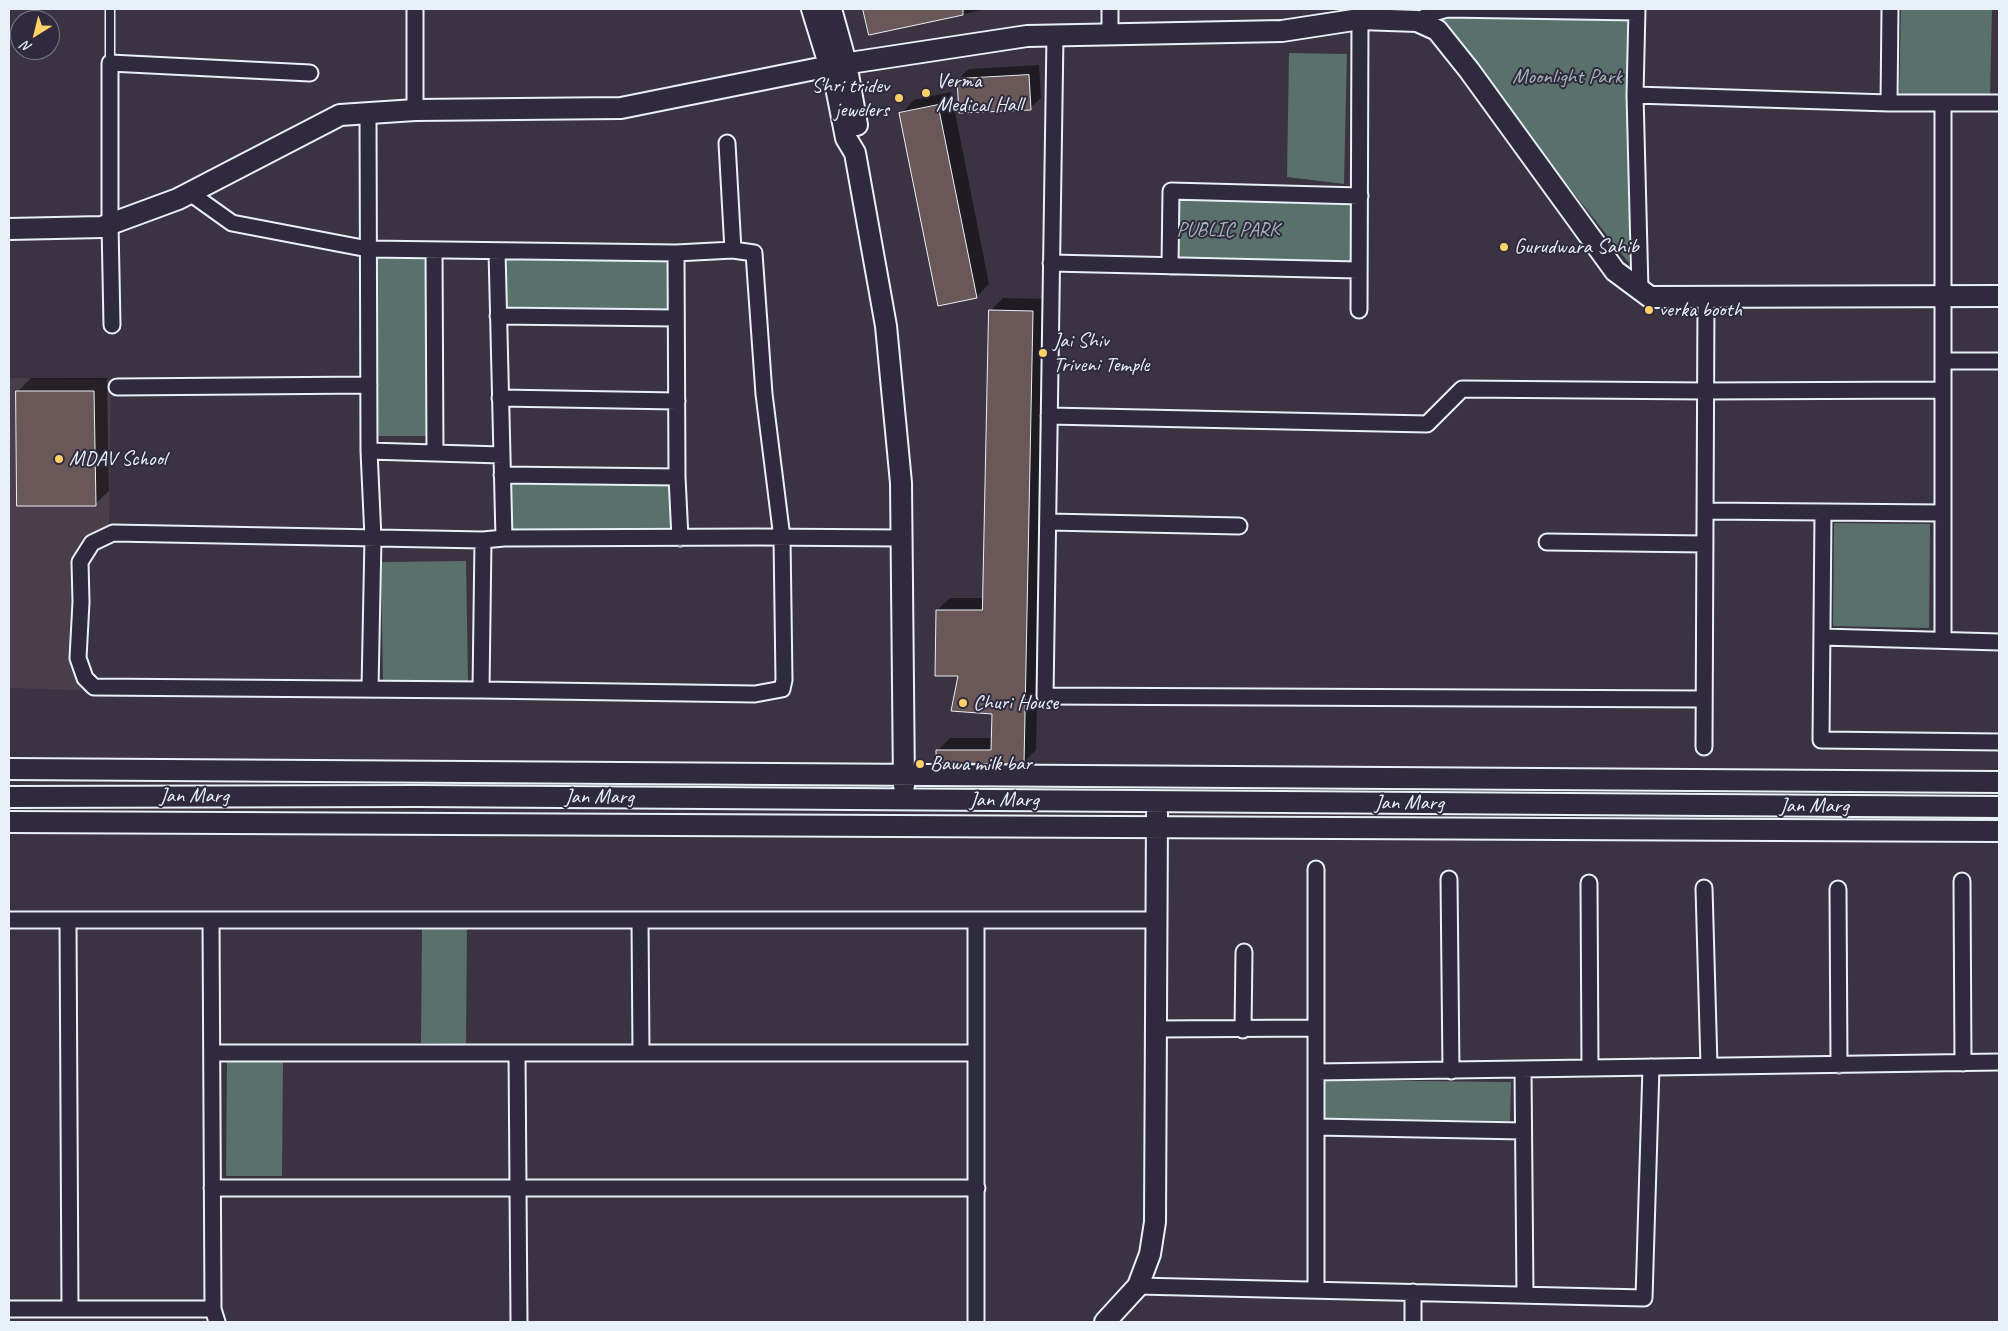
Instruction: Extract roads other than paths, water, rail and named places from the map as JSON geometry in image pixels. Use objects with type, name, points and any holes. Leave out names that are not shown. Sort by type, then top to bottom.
[{"type":"street","points":[[414,110],[415,9]]},
{"type":"street","points":[[812,9],[838,64]]},
{"type":"street","points":[[830,9],[838,64],[860,139],[854,153],[886,326],[901,483],[904,826]]},
{"type":"street","points":[[1110,9],[1110,35]]},
{"type":"street","points":[[1417,21],[1439,10],[1456,9],[1637,10],[1635,95],[1640,290]]},
{"type":"street","points":[[1889,103],[1890,9]]},
{"type":"street","points":[[1359,310],[1360,19]]},
{"type":"street","points":[[9,229],[102,227],[178,199],[340,115],[414,110],[621,108],[838,64],[1027,36],[1282,31],[1360,19],[1417,21],[1437,30],[1459,57],[1615,271],[1650,297],[1999,296]]},
{"type":"street","points":[[1055,36],[1045,696],[1704,699]]},
{"type":"street","points":[[112,325],[110,63],[310,74]]},
{"type":"street","points":[[1635,95],[1889,103],[1999,103]]},
{"type":"street","points":[[1943,103],[1943,640]]},
{"type":"street","points":[[368,113],[369,451],[373,538],[370,689]]},
{"type":"street","points":[[727,143],[733,250]]},
{"type":"street","points":[[1170,266],[1171,191],[1360,196]]},
{"type":"street","points":[[190,193],[232,223],[368,249],[676,253],[733,250],[754,252],[764,394],[782,538],[784,680],[782,689],[755,694],[94,687],[85,678],[78,658],[81,602],[80,562],[92,543],[113,533],[483,540],[504,538],[782,538],[901,538]]},
{"type":"street","points":[[434,250],[435,453]]},
{"type":"street","points":[[497,251],[504,538]]},
{"type":"street","points":[[676,253],[677,477],[680,538]]},
{"type":"street","points":[[1051,263],[1358,270]]},
{"type":"street","points":[[1704,747],[1706,298]]},
{"type":"street","points":[[498,316],[676,318]]},
{"type":"street","points":[[1943,362],[1999,361]]},
{"type":"street","points":[[117,387],[369,385]]},
{"type":"street","points":[[1049,416],[1427,424],[1462,389],[1943,390]]},
{"type":"street","points":[[500,398],[677,401]]},
{"type":"street","points":[[369,451],[501,455]]},
{"type":"street","points":[[502,475],[677,477]]},
{"type":"street","points":[[1705,510],[1942,513]]},
{"type":"street","points":[[1823,512],[1821,740],[1999,742]]},
{"type":"street","points":[[1048,522],[1240,526]]},
{"type":"street","points":[[481,690],[483,540]]},
{"type":"street","points":[[1547,542],[1705,544]]},
{"type":"street","points":[[1822,637],[1999,642]]},
{"type":"street","points":[[9,769],[1999,782]]},
{"type":"street","name":"Jan Marg","points":[[9,796],[428,796],[1999,807]]},
{"type":"street","points":[[1104,1322],[1138,1286],[1150,1254],[1155,1222],[1157,801]]},
{"type":"street","name":"Jan Marg","points":[[9,822],[1999,831]]},
{"type":"street","points":[[1316,869],[1316,1290]]},
{"type":"street","points":[[1449,879],[1451,1071]]},
{"type":"street","points":[[1962,881],[1963,1063]]},
{"type":"street","points":[[1589,883],[1590,1068]]},
{"type":"street","points":[[1704,888],[1709,1066]]},
{"type":"street","points":[[1838,889],[1839,1064]]},
{"type":"street","points":[[9,920],[1157,920]]},
{"type":"street","points":[[68,920],[74,1313]]},
{"type":"street","points":[[9,1309],[74,1313],[215,1316],[212,1188],[211,920]]},
{"type":"street","points":[[640,920],[640,1053]]},
{"type":"street","points":[[976,920],[976,1322]]},
{"type":"street","points":[[1243,1030],[1244,952]]},
{"type":"street","points":[[1156,1029],[1243,1030],[1316,1028]]},
{"type":"street","points":[[212,1053],[976,1052]]},
{"type":"street","points":[[517,1053],[519,1322]]},
{"type":"street","points":[[1316,1072],[1999,1062]]},
{"type":"street","points":[[1138,1286],[1644,1298],[1651,1067]]},
{"type":"street","points":[[1523,1069],[1525,1295]]},
{"type":"street","points":[[1316,1127],[1523,1131]]},
{"type":"street","points":[[212,1188],[977,1188]]},
{"type":"street","points":[[1413,1292],[1413,1322]]},
{"type":"lane","points":[[110,9],[110,63]]},
{"type":"place","name":"Verma Medical Hall","points":[[926,93]]},
{"type":"place","name":"Shri tridev jewelers","points":[[899,98]]},
{"type":"place","name":"Gurudwara Sahib","points":[[1504,247]]},
{"type":"place","name":"verka booth","points":[[1649,310]]},
{"type":"place","name":"Jai Shiv Triveni Temple","points":[[1043,353]]},
{"type":"place","name":"MDAV School","points":[[59,459]]},
{"type":"place","name":"Churi House","points":[[963,703]]},
{"type":"place","name":"Bawa milk bar","points":[[920,764]]},
{"type":"park label","name":"Moonlight Park","points":[[1567,77]]},
{"type":"park label","name":"PUBLIC PARK","points":[[1228,230]]}]
